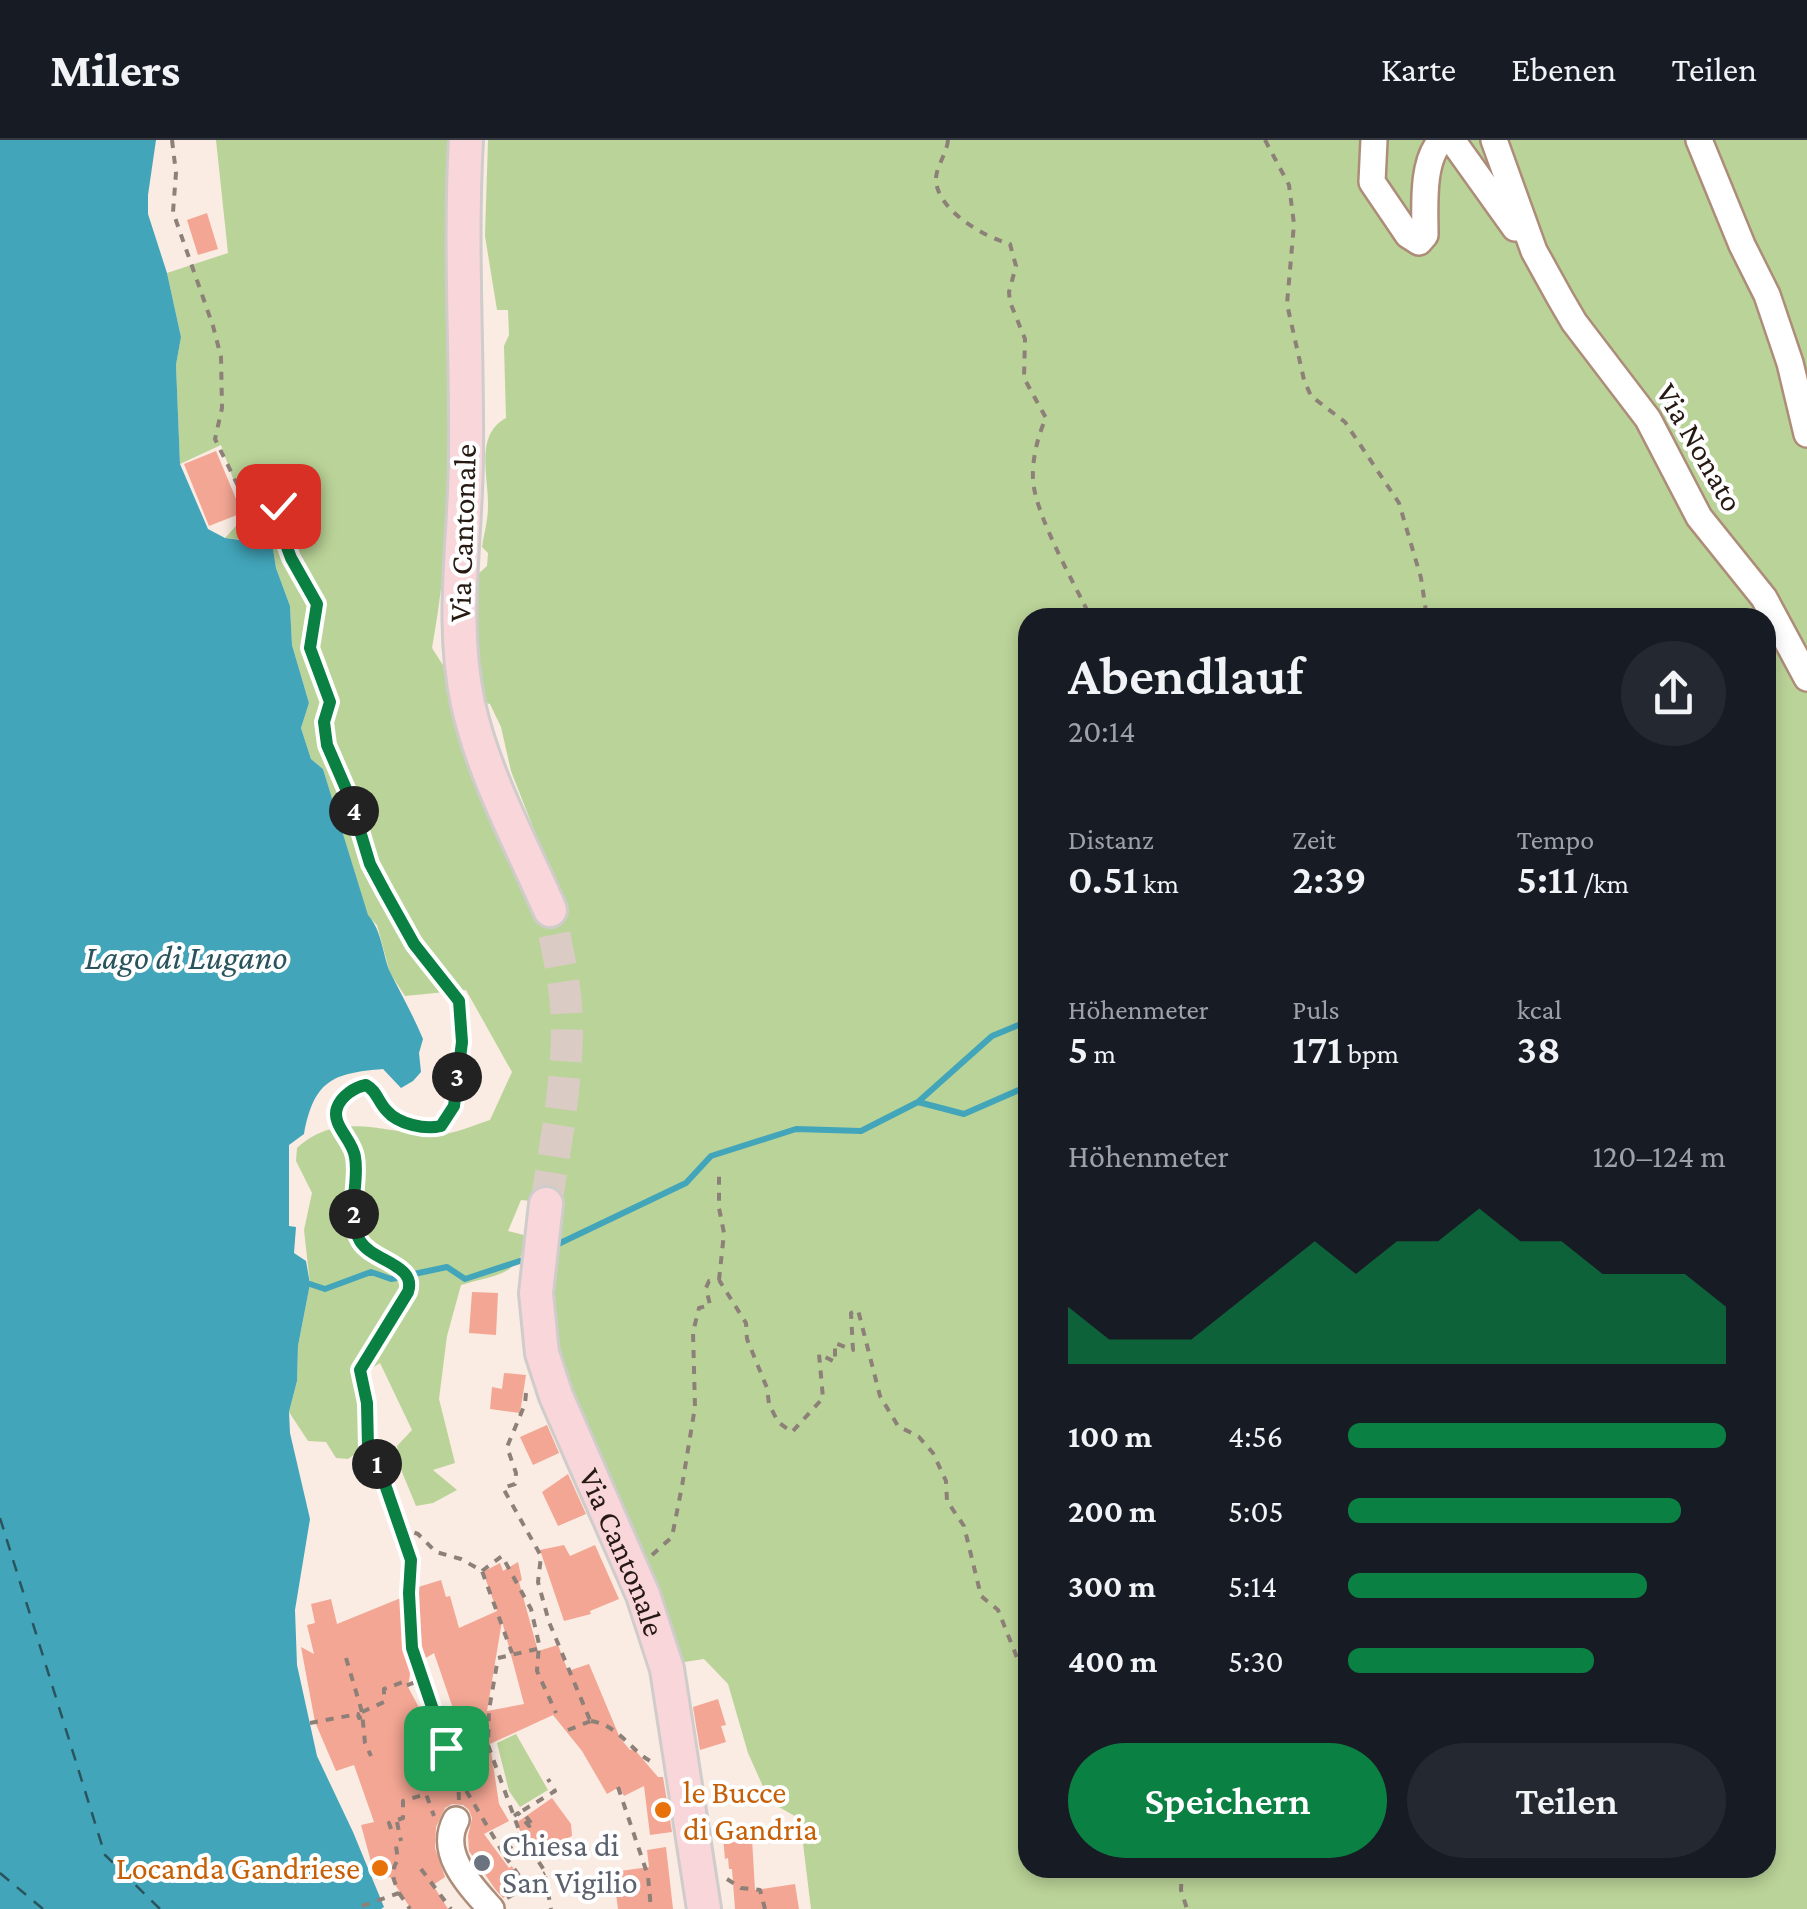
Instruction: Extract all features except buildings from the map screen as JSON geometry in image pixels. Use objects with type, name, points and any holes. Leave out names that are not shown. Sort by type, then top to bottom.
[{"type":"main road","name":"Via Cantonale","points":[[466,140],[466,458],[458,572],[463,679],[478,739],[550,910]]},
{"type":"main road","name":"Via Cantonale","points":[[546,1204],[539,1255],[538,1334],[548,1374],[643,1596],[667,1669],[704,1909]]},
{"type":"street","points":[[1374,140],[1372,182],[1408,235],[1419,242],[1425,235],[1430,164],[1442,140]]},
{"type":"street","name":"Via Nonato","points":[[1452,140],[1534,251],[1574,322],[1631,392],[1658,434],[1699,516],[1769,608]]},
{"type":"street","name":"Via Nonato","points":[[1494,140],[1534,251]]},
{"type":"street","points":[[1699,140],[1767,295],[1790,363],[1807,434]]},
{"type":"street","name":"Via Nonato","points":[[1776,620],[1807,678]]},
{"type":"street","points":[[456,1820],[448,1834],[450,1852],[491,1909]]},
{"type":"path","points":[[172,140],[176,173],[173,212],[221,357],[222,408],[216,438],[244,498],[270,498],[278,506],[291,558],[317,604],[310,648],[330,702],[324,722],[327,745],[378,878],[414,944],[455,994],[462,1012],[454,1106],[441,1126],[422,1127],[397,1118],[387,1112],[374,1089],[366,1085],[342,1100],[336,1118],[355,1155],[354,1221],[359,1240],[408,1274],[410,1280],[408,1292],[360,1370],[367,1403],[368,1448],[380,1470],[411,1560],[410,1623],[421,1680],[446,1748]]},
{"type":"path","points":[[948,140],[936,180],[939,196],[968,226],[990,239],[1010,244],[1016,266],[1010,302],[1025,339],[1024,378],[1046,418],[1039,433],[1033,481],[1053,541],[1086,608]]},
{"type":"path","points":[[1265,140],[1289,185],[1294,224],[1287,304],[1304,380],[1312,396],[1346,422],[1400,503],[1421,578],[1425,608]]},
{"type":"path","points":[[718,1170],[724,1232],[718,1280],[746,1323],[747,1338],[778,1422],[792,1432],[823,1398],[819,1354],[836,1362],[836,1343],[853,1350],[851,1313],[860,1312],[880,1396],[898,1426],[919,1437],[933,1453],[946,1481],[947,1501],[964,1526],[981,1596],[998,1610],[1018,1660]]},
{"type":"path","points":[[644,1562],[672,1537],[695,1406],[693,1332],[698,1308],[710,1303],[706,1285],[718,1280]]},
{"type":"path","points":[[526,1388],[525,1404],[506,1447],[516,1473],[515,1484],[502,1488],[540,1556],[538,1582],[549,1622],[592,1723]]},
{"type":"path","points":[[407,1548],[406,1535],[412,1530],[436,1552],[462,1558],[482,1571],[512,1653]]},
{"type":"path","points":[[482,1571],[502,1556],[531,1609],[539,1644],[542,1689],[556,1713]]},
{"type":"path","points":[[537,1649],[498,1658],[488,1744],[520,1833],[545,1873],[550,1909]]},
{"type":"path","points":[[346,1658],[371,1756]]},
{"type":"path","points":[[310,1723],[358,1714],[359,1718],[384,1702],[384,1689],[421,1680]]},
{"type":"path","points":[[568,1730],[592,1723],[612,1729],[650,1762],[668,1767]]},
{"type":"path","points":[[458,1777],[524,1886],[530,1880],[536,1890],[543,1886],[541,1875],[545,1873]]},
{"type":"path","points":[[514,1816],[518,1813],[529,1826],[532,1824],[522,1811],[555,1791],[548,1779]]},
{"type":"path","points":[[618,1788],[648,1876],[651,1909]]},
{"type":"path","points":[[391,1829],[390,1823],[403,1818],[403,1802],[423,1793],[436,1825],[445,1826],[456,1820]]},
{"type":"path","points":[[396,1819],[398,1860],[392,1868],[392,1878],[410,1909]]},
{"type":"path","points":[[505,1856],[520,1833]]},
{"type":"path","points":[[720,1866],[730,1882],[760,1890],[765,1909]]},
{"type":"path","points":[[422,1870],[451,1909]]},
{"type":"path","points":[[1182,1878],[1187,1909]]},
{"type":"path","points":[[362,1906],[400,1893]]},
{"type":"green space","points":[[216,140],[451,140],[451,458],[448,522],[432,648],[563,904],[511,771],[501,727],[490,704],[478,701],[474,608],[478,574],[487,566],[488,553],[482,547],[488,512],[485,458],[490,435],[506,418],[504,346],[509,335],[508,310],[497,310],[485,236],[488,140],[1807,140],[1807,1909],[811,1909],[800,1819],[770,1802],[748,1753],[728,1684],[704,1659],[678,1663],[564,1379],[551,1290],[562,1204],[521,1200],[508,1231],[528,1236],[519,1259],[505,1272],[461,1285],[447,1336],[439,1399],[455,1463],[433,1470],[457,1490],[433,1503],[416,1506],[402,1472],[397,1446],[412,1430],[380,1363],[356,1378],[363,1423],[358,1452],[348,1459],[336,1458],[326,1442],[308,1441],[289,1412],[310,1284],[304,1230],[312,1193],[296,1161],[297,1148],[313,1136],[347,1126],[436,1135],[490,1120],[512,1072],[466,990],[405,996],[390,973],[377,925],[368,916],[323,769],[311,759],[301,728],[309,703],[292,645],[290,606],[276,568],[272,543],[225,538],[246,515],[221,445],[180,464],[176,365],[181,337],[167,273],[228,253]]},
{"type":"green space","points":[[516,1734],[548,1790],[520,1807],[509,1791],[497,1743]]},
{"type":"water","name":"Lago di Lugano","points":[[0,140],[156,140],[148,214],[167,273],[181,337],[176,365],[180,464],[208,529],[225,538],[248,541],[257,535],[272,543],[276,568],[290,606],[292,645],[309,703],[301,728],[311,759],[323,769],[388,967],[423,1039],[419,1053],[421,1072],[413,1081],[401,1088],[383,1069],[338,1077],[320,1091],[304,1134],[289,1145],[289,1226],[296,1227],[294,1253],[306,1261],[310,1284],[289,1412],[290,1433],[310,1519],[295,1610],[297,1665],[317,1756],[353,1832],[384,1907],[381,1909],[0,1909]]},
{"type":"waterway","points":[[554,1246],[686,1183],[711,1156],[796,1129],[861,1131],[918,1102],[992,1036],[1018,1025]]},
{"type":"waterway","points":[[918,1102],[964,1114],[1018,1090]]},
{"type":"waterway","points":[[414,1274],[447,1267],[465,1279],[529,1258]]},
{"type":"waterway","points":[[310,1284],[325,1289],[371,1272],[391,1279],[403,1277]]},
{"type":"ferry route","points":[[0,1518],[105,1855],[160,1909]]},
{"type":"ferry route","points":[[0,1873],[43,1909]]},
{"type":"tunnel","points":[[546,1204],[567,1033],[564,987],[550,910]]},
{"type":"place","name":"le Bucce di Gandria","points":[[663,1810]]},
{"type":"place","name":"Chiesa di San Vigilio","points":[[482,1863]]},
{"type":"place","name":"Locanda Gandriese","points":[[380,1868]]},
{"type":"route","points":[[278,506],[291,558],[317,604],[310,648],[330,702],[324,722],[327,745],[350,798],[370,864],[414,944],[455,994],[462,1012],[454,1106],[441,1126],[422,1127],[397,1118],[387,1112],[374,1089],[366,1085],[342,1100],[336,1118],[355,1155],[354,1221],[359,1240],[408,1274],[411,1284],[360,1370],[367,1403],[368,1448],[380,1470],[411,1560],[412,1648],[446,1748]]}]
